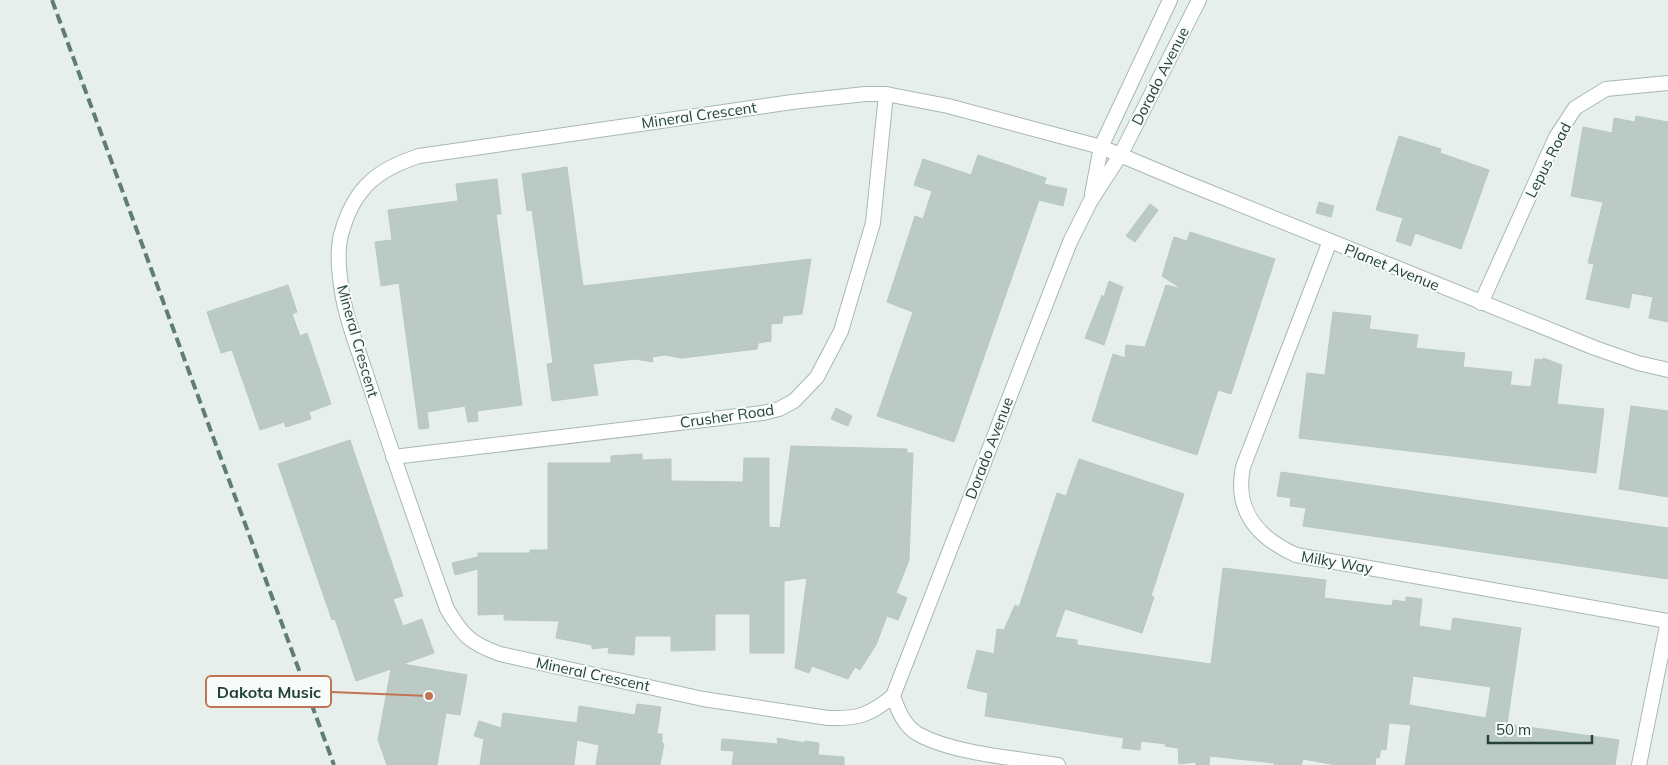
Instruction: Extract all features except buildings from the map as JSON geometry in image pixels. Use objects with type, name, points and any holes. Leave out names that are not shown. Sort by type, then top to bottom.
[{"type":"street","name":"Dorado Avenue","points":[[1090,202],[1100,147],[1170,0]]},
{"type":"street","name":"Dorado Avenue","points":[[893,696],[1070,242],[1090,202],[1121,154],[1198,0]]},
{"type":"street","name":"Lepus Road","points":[[1481,302],[1556,138],[1575,108],[1606,89],[1668,83]]},
{"type":"street","name":"Mineral Crescent","points":[[893,696],[874,711],[862,716],[846,719],[828,718],[702,699],[500,654],[477,645],[460,631],[447,609],[393,457],[346,311],[340,277],[342,229],[353,201],[378,174],[396,163],[419,156],[841,95],[886,94],[1001,119],[1121,154]]},
{"type":"street","name":"Crusher Road","points":[[393,457],[763,413],[779,409],[794,401],[817,377],[841,331],[865,255],[873,224],[886,94]]},
{"type":"street","name":"Planet Avenue","points":[[1121,154],[1330,241],[1596,348],[1638,363],[1668,370]]},
{"type":"street","name":"Milky Way","points":[[1330,241],[1244,467],[1241,493],[1244,507],[1258,530],[1280,548],[1296,555],[1668,621]]},
{"type":"street","points":[[1639,765],[1668,621]]},
{"type":"street","points":[[893,696],[898,712],[918,734],[957,748],[1058,765]]},
{"type":"railway","points":[[52,0],[334,765]]},
{"type":"place","name":"Dakota Music","points":[[429,696]]}]
